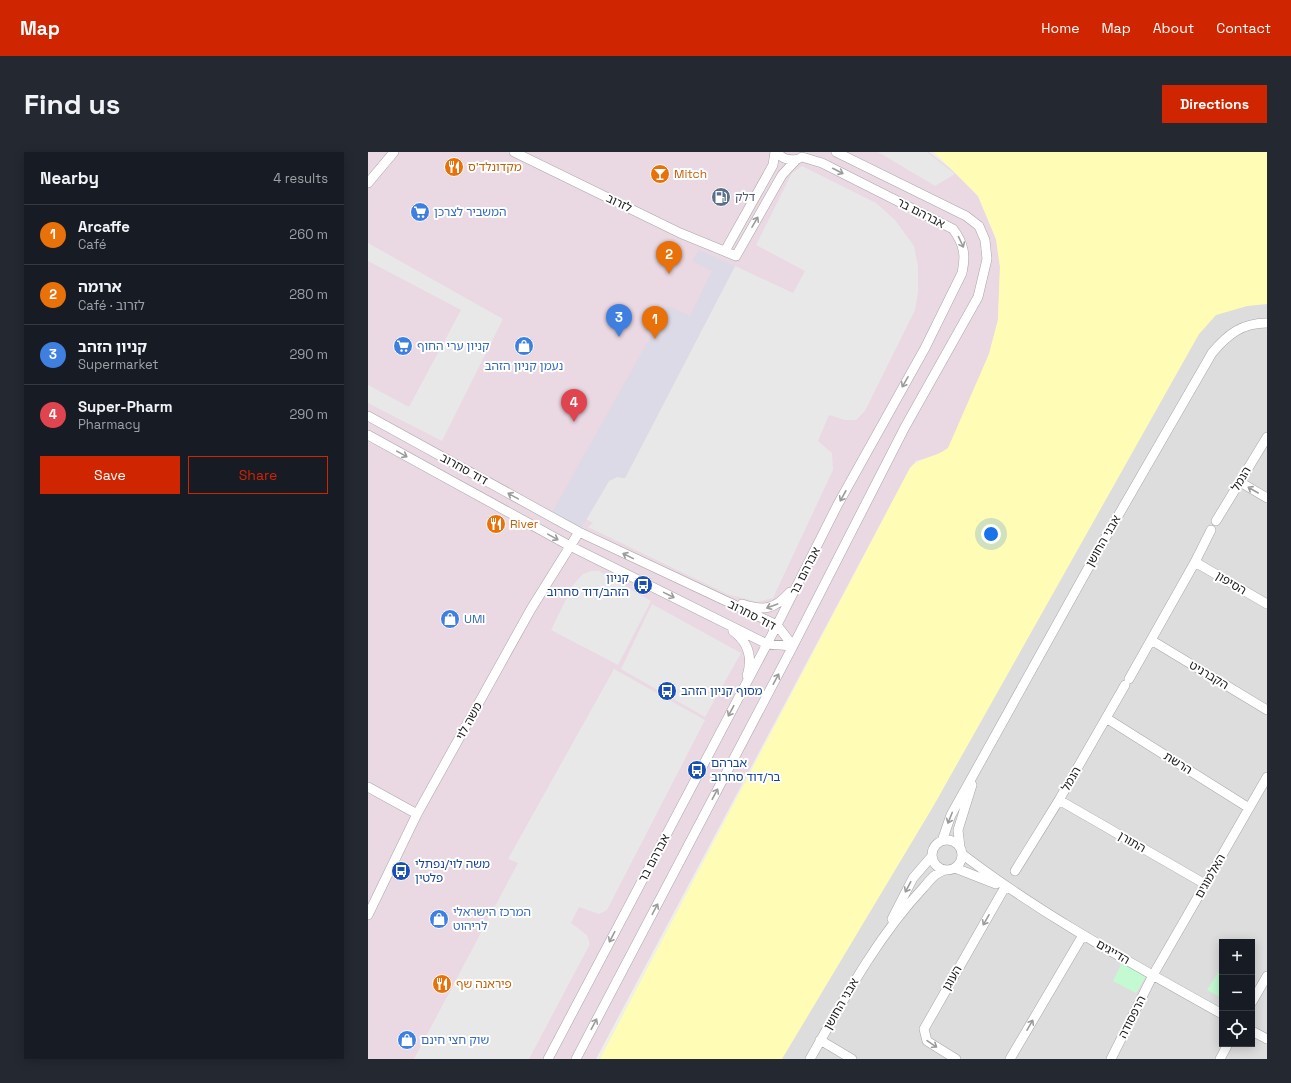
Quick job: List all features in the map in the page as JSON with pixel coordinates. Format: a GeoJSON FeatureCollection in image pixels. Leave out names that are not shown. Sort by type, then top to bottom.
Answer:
{"type":"FeatureCollection","features":[{"type":"Feature","properties":{"kind":"street"},"geometry":{"type":"LineString","coordinates":[[368,182],[394,152]]}},
{"type":"Feature","properties":{"kind":"street","name":"לזרוב"},"geometry":{"type":"LineString","coordinates":[[514,152],[680,232],[736,256],[782,175],[802,156]]}},
{"type":"Feature","properties":{"kind":"street"},"geometry":{"type":"LineString","coordinates":[[725,251],[773,165],[776,152]]}},
{"type":"Feature","properties":{"kind":"street","name":"אברהם בר"},"geometry":{"type":"LineString","coordinates":[[548,1059],[777,625],[838,504],[957,286],[962,273],[965,259],[961,240],[953,229],[822,163],[802,156],[783,158],[776,152]]}},
{"type":"Feature","properties":{"kind":"street","name":"אברהם בר"},"geometry":{"type":"LineString","coordinates":[[576,1059],[793,646],[905,427],[978,297],[987,259],[984,234],[979,226],[966,216],[836,152]]}},
{"type":"Feature","properties":{"kind":"street","name":"אבני החושן"},"geometry":{"type":"LineString","coordinates":[[942,841],[951,814],[1096,554],[1212,352],[1225,338],[1236,331],[1248,325],[1267,323]]}},
{"type":"Feature","properties":{"kind":"street","name":"דוד סחרוב"},"geometry":{"type":"LineString","coordinates":[[368,416],[579,532],[701,591],[777,625],[793,646]]}},
{"type":"Feature","properties":{"kind":"street","name":"דוד סחרוב"},"geometry":{"type":"LineString","coordinates":[[368,435],[570,546],[712,617],[767,644],[793,646]]}},
{"type":"Feature","properties":{"kind":"street","name":"הנמל"},"geometry":{"type":"LineString","coordinates":[[1216,521],[1267,437]]}},
{"type":"Feature","properties":{"kind":"street"},"geometry":{"type":"LineString","coordinates":[[1240,482],[1267,498]]}},
{"type":"Feature","properties":{"kind":"street","name":"הנמל"},"geometry":{"type":"LineString","coordinates":[[1015,871],[1059,800],[1127,682],[1195,562],[1211,530]]}},
{"type":"Feature","properties":{"kind":"street","name":"משה לוי"},"geometry":{"type":"LineString","coordinates":[[368,915],[417,814],[531,609],[579,532]]}},
{"type":"Feature","properties":{"kind":"street"},"geometry":{"type":"LineString","coordinates":[[561,561],[568,556],[588,555]]}},
{"type":"Feature","properties":{"kind":"street","name":"הסיפון"},"geometry":{"type":"LineString","coordinates":[[1195,562],[1267,604]]}},
{"type":"Feature","properties":{"kind":"street"},"geometry":{"type":"LineString","coordinates":[[701,591],[757,608],[766,608],[781,602],[800,580]]}},
{"type":"Feature","properties":{"kind":"street"},"geometry":{"type":"LineString","coordinates":[[712,617],[740,636],[748,648],[749,672],[744,687]]}},
{"type":"Feature","properties":{"kind":"street","name":"הקברניט"},"geometry":{"type":"LineString","coordinates":[[1151,640],[1267,710]]}},
{"type":"Feature","properties":{"kind":"street","name":"הרשת"},"geometry":{"type":"LineString","coordinates":[[1106,718],[1249,808]]}},
{"type":"Feature","properties":{"kind":"street","name":"אבני החושן"},"geometry":{"type":"LineString","coordinates":[[961,851],[958,830],[961,816],[982,759]]}},
{"type":"Feature","properties":{"kind":"street","name":"האלמוגים"},"geometry":{"type":"LineString","coordinates":[[1153,975],[1267,777]]}},
{"type":"Feature","properties":{"kind":"street"},"geometry":{"type":"LineString","coordinates":[[368,787],[417,814]]}},
{"type":"Feature","properties":{"kind":"street","name":"התורן"},"geometry":{"type":"LineString","coordinates":[[1059,800],[1205,884]]}},
{"type":"Feature","properties":{"kind":"street"},"geometry":{"type":"LineString","coordinates":[[942,841],[952,841],[961,851],[960,862],[955,868],[945,870],[936,865],[932,856],[934,847],[942,841]]}},
{"type":"Feature","properties":{"kind":"street","name":"הדייגים"},"geometry":{"type":"LineString","coordinates":[[961,851],[1005,886],[1083,935],[1219,1012]]}},
{"type":"Feature","properties":{"kind":"street","name":"אבני החושן"},"geometry":{"type":"LineString","coordinates":[[810,1059],[875,950],[913,878],[932,856]]}},
{"type":"Feature","properties":{"kind":"street","name":"הדייגים"},"geometry":{"type":"LineString","coordinates":[[955,868],[1005,886]]}},
{"type":"Feature","properties":{"kind":"street","name":"אבני החושן"},"geometry":{"type":"LineString","coordinates":[[875,950],[912,899],[937,873],[945,870]]}},
{"type":"Feature","properties":{"kind":"street","name":"העוגן"},"geometry":{"type":"LineString","coordinates":[[956,1059],[927,1041],[924,1029],[1005,886]]}},
{"type":"Feature","properties":{"kind":"street"},"geometry":{"type":"LineString","coordinates":[[1010,1059],[1083,935]]}},
{"type":"Feature","properties":{"kind":"street","name":"הרפסודה"},"geometry":{"type":"LineString","coordinates":[[1111,1059],[1153,975]]}},
{"type":"Feature","properties":{"kind":"street"},"geometry":{"type":"LineString","coordinates":[[1255,997],[1267,976]]}},
{"type":"Feature","properties":{"kind":"street"},"geometry":{"type":"LineString","coordinates":[[1255,1033],[1267,1039]]}},
{"type":"Feature","properties":{"kind":"street"},"geometry":{"type":"LineString","coordinates":[[820,1040],[852,1059]]}},
{"type":"Feature","properties":{"kind":"street"},"geometry":{"type":"LineString","coordinates":[[1220,1059],[1226,1047]]}},
{"type":"Feature","properties":{"kind":"shaded area"},"geometry":{"type":"Polygon","coordinates":[[[368,152],[929,152],[961,177],[978,196],[996,239],[1000,267],[998,320],[989,354],[956,433],[948,448],[941,454],[916,461],[910,468],[596,1059],[368,1059],[368,152]]]}},
{"type":"Feature","properties":{"kind":"shaded area"},"geometry":{"type":"Polygon","coordinates":[[[878,152],[927,152],[955,174],[935,186],[878,152]]]}},
{"type":"Feature","properties":{"kind":"shaded area"},"geometry":{"type":"Polygon","coordinates":[[[802,166],[876,203],[895,220],[914,246],[918,266],[918,292],[915,310],[865,411],[856,420],[845,420],[829,415],[818,441],[832,453],[833,470],[773,598],[757,602],[727,594],[588,527],[593,523],[586,519],[609,481],[617,477],[625,478],[735,266],[793,293],[805,271],[756,245],[792,173],[802,166]]]}},
{"type":"Feature","properties":{"kind":"shaded area"},"geometry":{"type":"Polygon","coordinates":[[[368,243],[503,319],[442,441],[368,403],[368,385],[409,407],[461,310],[368,261],[368,243]]]}},
{"type":"Feature","properties":{"kind":"shaded area"},"geometry":{"type":"Polygon","coordinates":[[[699,250],[735,266],[625,478],[617,477],[609,481],[579,532],[550,516],[668,306],[690,316],[712,271],[692,261],[699,250]]]}},
{"type":"Feature","properties":{"kind":"shaded area"},"geometry":{"type":"Polygon","coordinates":[[[1267,294],[1267,1059],[781,1059],[1212,308],[1267,294]]]}},
{"type":"Feature","properties":{"kind":"shaded area"},"geometry":{"type":"Polygon","coordinates":[[[591,571],[599,571],[651,601],[618,665],[551,630],[573,585],[583,574],[591,571]]]}},
{"type":"Feature","properties":{"kind":"shaded area"},"geometry":{"type":"Polygon","coordinates":[[[652,604],[741,653],[705,717],[621,669],[652,604]]]}},
{"type":"Feature","properties":{"kind":"shaded area"},"geometry":{"type":"Polygon","coordinates":[[[614,669],[705,720],[607,910],[599,914],[579,907],[571,923],[587,935],[590,944],[529,1059],[414,1059],[518,863],[508,859],[614,669]]]}},
{"type":"Feature","properties":{"kind":"sand"},"geometry":{"type":"Polygon","coordinates":[[[934,152],[1267,152],[1267,304],[1247,306],[1216,315],[1199,334],[934,805],[782,1059],[600,1059],[910,468],[914,464],[948,448],[989,354],[998,320],[1000,267],[996,239],[978,196],[934,152]]]}},
{"type":"Feature","properties":{"kind":"green space"},"geometry":{"type":"Polygon","coordinates":[[[1122,963],[1146,976],[1136,993],[1113,981],[1122,963]]]}},
{"type":"Feature","properties":{"kind":"green space"},"geometry":{"type":"Polygon","coordinates":[[[1219,971],[1219,996],[1207,990],[1219,971]]]}},
{"type":"Feature","properties":{"kind":"place","name":"מקדונלד'ס"},"geometry":{"type":"Point","coordinates":[454,167]}},
{"type":"Feature","properties":{"kind":"place","name":"Mitch"},"geometry":{"type":"Point","coordinates":[660,174]}},
{"type":"Feature","properties":{"kind":"place","name":"דלק"},"geometry":{"type":"Point","coordinates":[721,197]}},
{"type":"Feature","properties":{"kind":"place","name":"המשביר לצרכן"},"geometry":{"type":"Point","coordinates":[420,212]}},
{"type":"Feature","properties":{"kind":"place","name":"ארומה"},"geometry":{"type":"Point","coordinates":[669,274]}},
{"type":"Feature","properties":{"kind":"place","name":"קניון הזהב"},"geometry":{"type":"Point","coordinates":[619,337]}},
{"type":"Feature","properties":{"kind":"place","name":"Arcaffe"},"geometry":{"type":"Point","coordinates":[655,339]}},
{"type":"Feature","properties":{"kind":"place","name":"קניון ערי החוף"},"geometry":{"type":"Point","coordinates":[403,346]}},
{"type":"Feature","properties":{"kind":"place","name":"נעמן קניון הזהב"},"geometry":{"type":"Point","coordinates":[524,346]}},
{"type":"Feature","properties":{"kind":"place","name":"Super-Pharm"},"geometry":{"type":"Point","coordinates":[574,422]}},
{"type":"Feature","properties":{"kind":"place","name":"River"},"geometry":{"type":"Point","coordinates":[496,524]}},
{"type":"Feature","properties":{"kind":"place","name":"קניון הזהב/דוד סחרוב"},"geometry":{"type":"Point","coordinates":[643,585]}},
{"type":"Feature","properties":{"kind":"place","name":"UMI"},"geometry":{"type":"Point","coordinates":[450,619]}},
{"type":"Feature","properties":{"kind":"place","name":"מסוף קניון הזהב"},"geometry":{"type":"Point","coordinates":[667,691]}},
{"type":"Feature","properties":{"kind":"place","name":"אברהם בר/דוד סחרוב"},"geometry":{"type":"Point","coordinates":[697,770]}},
{"type":"Feature","properties":{"kind":"place","name":"משה לוי/נפתלי פלטין"},"geometry":{"type":"Point","coordinates":[401,871]}},
{"type":"Feature","properties":{"kind":"place","name":"המרכז הישראלי לריהוט"},"geometry":{"type":"Point","coordinates":[439,919]}},
{"type":"Feature","properties":{"kind":"place","name":"פיראנה שף"},"geometry":{"type":"Point","coordinates":[442,984]}},
{"type":"Feature","properties":{"kind":"place","name":"שוק חצי חינם"},"geometry":{"type":"Point","coordinates":[407,1040]}}]}
